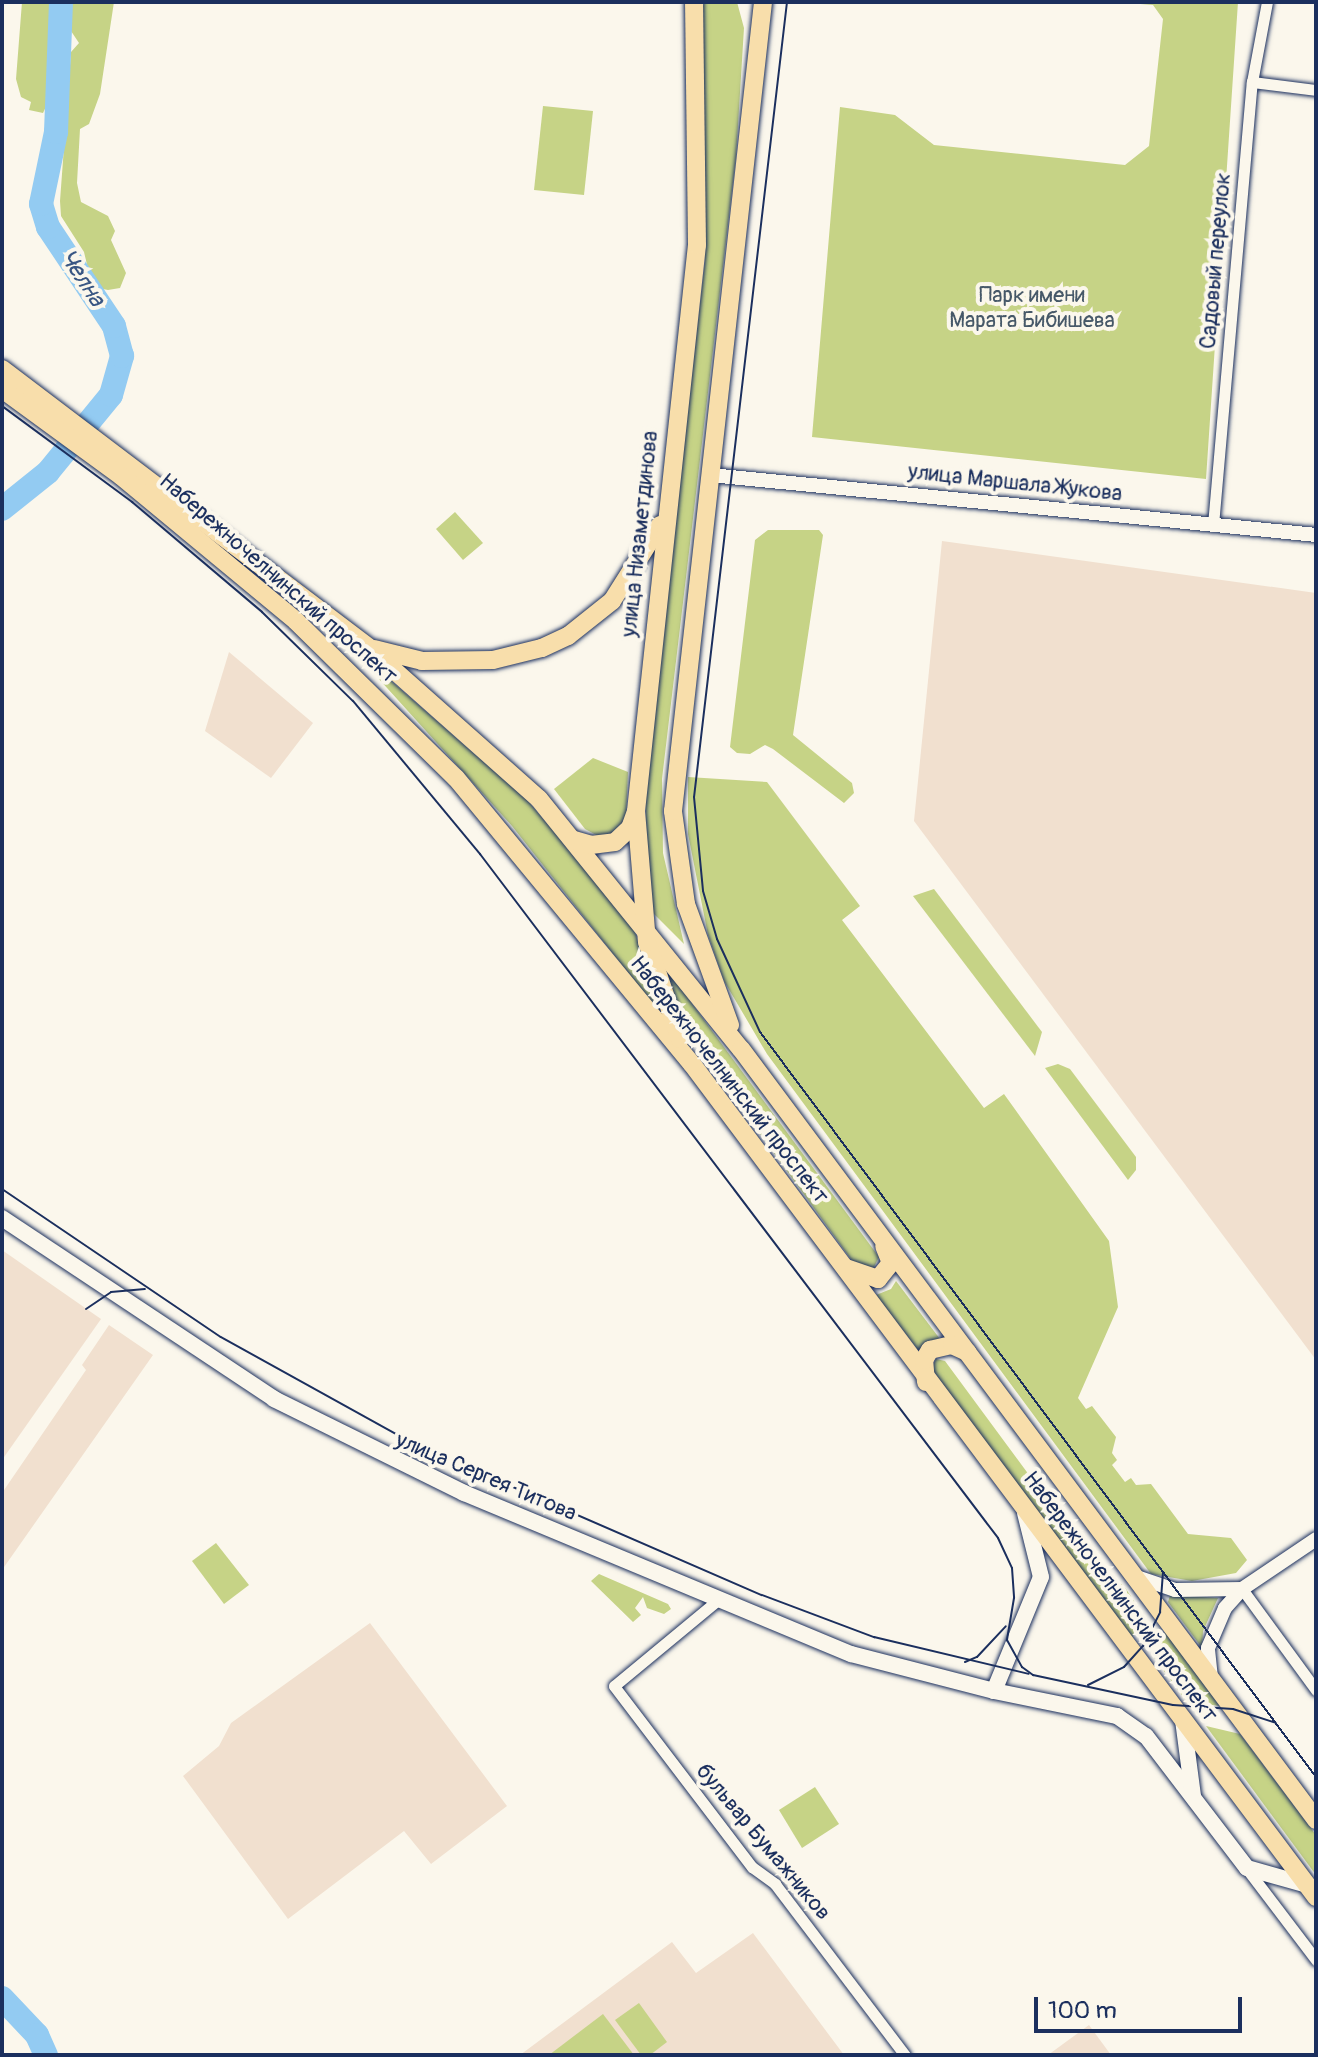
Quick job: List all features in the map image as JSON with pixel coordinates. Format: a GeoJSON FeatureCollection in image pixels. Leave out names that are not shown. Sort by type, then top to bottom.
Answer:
{"type":"FeatureCollection","features":[{"type":"Feature","properties":{"kind":"main road","name":"улица Низаметдинова"},"geometry":{"type":"LineString","coordinates":[[692,1064],[661,991],[645,926],[636,811],[665,516],[697,245],[692,30],[697,2]]}},
{"type":"Feature","properties":{"kind":"main road"},"geometry":{"type":"LineString","coordinates":[[750,2],[759,31]]}},
{"type":"Feature","properties":{"kind":"main road"},"geometry":{"type":"LineString","coordinates":[[741,1049],[686,904],[673,811],[763,2]]}},
{"type":"Feature","properties":{"kind":"main road","name":"Набережночелнинский проспект"},"geometry":{"type":"LineString","coordinates":[[2,376],[369,648],[516,774],[645,926],[741,1049],[1316,1820]]}},
{"type":"Feature","properties":{"kind":"main road","name":"Набережночелнинский проспект"},"geometry":{"type":"LineString","coordinates":[[126,470],[317,639],[415,733],[692,1064],[926,1382],[1311,1891]]}},
{"type":"Feature","properties":{"kind":"main road"},"geometry":{"type":"LineString","coordinates":[[369,648],[422,661],[493,660],[542,648],[581,627],[612,601],[665,516]]}},
{"type":"Feature","properties":{"kind":"main road"},"geometry":{"type":"LineString","coordinates":[[574,840],[591,845],[615,842],[630,828],[636,811]]}},
{"type":"Feature","properties":{"kind":"main road","name":"улица Сергея Титова"},"geometry":{"type":"LineString","coordinates":[[2,1218],[208,1360],[288,1407],[464,1493],[851,1654],[994,1691],[1117,1716],[1146,1736],[1247,1868]]}},
{"type":"Feature","properties":{"kind":"main road"},"geometry":{"type":"LineString","coordinates":[[840,1265],[878,1279],[891,1263],[882,1238]]}},
{"type":"Feature","properties":{"kind":"main road"},"geometry":{"type":"LineString","coordinates":[[926,1382],[924,1360],[930,1350],[952,1345],[967,1352]]}},
{"type":"Feature","properties":{"kind":"main road"},"geometry":{"type":"LineString","coordinates":[[994,1691],[1029,1615],[1041,1577],[1025,1513]]}},
{"type":"Feature","properties":{"kind":"main road"},"geometry":{"type":"LineString","coordinates":[[1183,1718],[1193,1798]]}},
{"type":"Feature","properties":{"kind":"main road"},"geometry":{"type":"LineString","coordinates":[[1247,1868],[1311,1891]]}},
{"type":"Feature","properties":{"kind":"street","name":"Садовый переулок"},"geometry":{"type":"LineString","coordinates":[[1213,525],[1252,82],[1267,2]]}},
{"type":"Feature","properties":{"kind":"street"},"geometry":{"type":"LineString","coordinates":[[1252,82],[1316,90]]}},
{"type":"Feature","properties":{"kind":"street","name":"улица Маршала Жукова"},"geometry":{"type":"LineString","coordinates":[[710,475],[1316,535]]}},
{"type":"Feature","properties":{"kind":"street"},"geometry":{"type":"LineString","coordinates":[[1213,1682],[1208,1648],[1214,1627],[1242,1589],[1316,1539]]}},
{"type":"Feature","properties":{"kind":"street"},"geometry":{"type":"LineString","coordinates":[[1134,1576],[1175,1590],[1242,1589]]}},
{"type":"Feature","properties":{"kind":"street"},"geometry":{"type":"LineString","coordinates":[[1242,1589],[1316,1690]]}},
{"type":"Feature","properties":{"kind":"street","name":"бульвар Бумажников"},"geometry":{"type":"LineString","coordinates":[[719,1599],[614,1686],[752,1867],[775,1884],[905,2055]]}},
{"type":"Feature","properties":{"kind":"street"},"geometry":{"type":"LineString","coordinates":[[1247,1868],[1316,1960]]}},
{"type":"Feature","properties":{"kind":"shaded area"},"geometry":{"type":"Polygon","coordinates":[[[942,541],[1316,593],[1316,1360],[914,821],[942,541]]]}},
{"type":"Feature","properties":{"kind":"shaded area"},"geometry":{"type":"Polygon","coordinates":[[[229,652],[313,723],[271,778],[205,731],[229,652]]]}},
{"type":"Feature","properties":{"kind":"shaded area"},"geometry":{"type":"Polygon","coordinates":[[[2,1250],[101,1319],[2,1460],[2,1250]]]}},
{"type":"Feature","properties":{"kind":"shaded area"},"geometry":{"type":"Polygon","coordinates":[[[109,1325],[153,1355],[2,1570],[2,1493],[86,1370],[82,1365],[109,1325]]]}},
{"type":"Feature","properties":{"kind":"shaded area"},"geometry":{"type":"Polygon","coordinates":[[[370,1623],[507,1806],[431,1864],[404,1831],[288,1919],[183,1776],[219,1746],[231,1723],[370,1623]]]}},
{"type":"Feature","properties":{"kind":"shaded area"},"geometry":{"type":"Polygon","coordinates":[[[753,1933],[844,2055],[520,2055],[672,1942],[696,1973],[753,1933]]]}},
{"type":"Feature","properties":{"kind":"shaded area"},"geometry":{"type":"Polygon","coordinates":[[[1089,2025],[1111,2055],[1048,2055],[1089,2025]]]}},
{"type":"Feature","properties":{"kind":"green space"},"geometry":{"type":"Polygon","coordinates":[[[22,2],[49,2],[51,96],[43,113],[29,110],[31,102],[21,97],[16,79],[22,2]]]}},
{"type":"Feature","properties":{"kind":"green space"},"geometry":{"type":"Polygon","coordinates":[[[114,2],[100,94],[89,124],[80,129],[77,183],[81,202],[108,216],[115,231],[111,240],[126,273],[120,288],[108,290],[98,288],[89,273],[84,252],[61,216],[60,201],[71,52],[79,43],[67,25],[68,3],[114,2]]]}},
{"type":"Feature","properties":{"kind":"green space"},"geometry":{"type":"Polygon","coordinates":[[[705,2],[737,2],[744,28],[736,157],[662,779],[663,853],[684,944],[648,908],[645,774],[705,261],[701,10],[705,2]]]}},
{"type":"Feature","properties":{"kind":"green space","name":"Парк имени Марата Бибишева"},"geometry":{"type":"Polygon","coordinates":[[[1115,2],[1238,2],[1206,479],[812,437],[840,107],[895,115],[934,145],[1125,165],[1149,146],[1163,19],[1153,5],[1115,2]]]}},
{"type":"Feature","properties":{"kind":"green space"},"geometry":{"type":"Polygon","coordinates":[[[543,106],[593,111],[584,195],[534,190],[543,106]]]}},
{"type":"Feature","properties":{"kind":"green space"},"geometry":{"type":"Polygon","coordinates":[[[455,512],[483,543],[463,560],[436,529],[455,512]]]}},
{"type":"Feature","properties":{"kind":"green space"},"geometry":{"type":"Polygon","coordinates":[[[768,530],[819,530],[823,535],[793,735],[852,783],[854,793],[844,803],[765,745],[750,754],[737,753],[730,747],[755,540],[768,530]]]}},
{"type":"Feature","properties":{"kind":"green space"},"geometry":{"type":"Polygon","coordinates":[[[382,673],[526,799],[632,922],[659,1012],[512,826],[378,678],[382,673]]]}},
{"type":"Feature","properties":{"kind":"green space"},"geometry":{"type":"Polygon","coordinates":[[[593,758],[628,772],[626,817],[617,832],[600,837],[585,829],[554,789],[593,758]]]}},
{"type":"Feature","properties":{"kind":"green space"},"geometry":{"type":"Polygon","coordinates":[[[688,777],[767,782],[860,906],[842,920],[984,1108],[1004,1094],[1109,1241],[1118,1307],[1078,1398],[1086,1409],[1092,1406],[1116,1437],[1112,1453],[1117,1460],[1112,1465],[1125,1482],[1131,1478],[1136,1485],[1151,1484],[1188,1534],[1231,1538],[1247,1560],[1236,1573],[1192,1581],[1151,1574],[767,1054],[724,981],[708,935],[688,834],[688,777]]]}},
{"type":"Feature","properties":{"kind":"green space"},"geometry":{"type":"Polygon","coordinates":[[[934,889],[1042,1032],[1035,1056],[913,896],[934,889]]]}},
{"type":"Feature","properties":{"kind":"green space"},"geometry":{"type":"Polygon","coordinates":[[[659,959],[879,1257],[874,1267],[858,1269],[708,1062],[680,1014],[659,959]]]}},
{"type":"Feature","properties":{"kind":"green space"},"geometry":{"type":"Polygon","coordinates":[[[1058,1064],[1070,1069],[1136,1157],[1136,1170],[1128,1180],[1045,1068],[1058,1064]]]}},
{"type":"Feature","properties":{"kind":"green space"},"geometry":{"type":"Polygon","coordinates":[[[896,1281],[940,1339],[921,1354],[876,1295],[891,1289],[896,1281]]]}},
{"type":"Feature","properties":{"kind":"green space"},"geometry":{"type":"Polygon","coordinates":[[[936,1359],[945,1361],[1077,1540],[1126,1589],[1142,1613],[1132,1638],[931,1369],[936,1359]]]}},
{"type":"Feature","properties":{"kind":"green space"},"geometry":{"type":"Polygon","coordinates":[[[216,1543],[249,1585],[224,1604],[192,1561],[216,1543]]]}},
{"type":"Feature","properties":{"kind":"green space"},"geometry":{"type":"Polygon","coordinates":[[[599,1574],[668,1604],[671,1609],[664,1614],[647,1608],[643,1597],[635,1608],[641,1615],[633,1622],[591,1581],[599,1574]]]}},
{"type":"Feature","properties":{"kind":"green space"},"geometry":{"type":"Polygon","coordinates":[[[1170,1595],[1218,1598],[1203,1631],[1202,1648],[1168,1602],[1170,1595]]]}},
{"type":"Feature","properties":{"kind":"green space"},"geometry":{"type":"Polygon","coordinates":[[[1165,1632],[1220,1706],[1187,1702],[1153,1656],[1165,1632]]]}},
{"type":"Feature","properties":{"kind":"green space"},"geometry":{"type":"Polygon","coordinates":[[[1206,1726],[1240,1734],[1316,1835],[1316,1875],[1206,1726]]]}},
{"type":"Feature","properties":{"kind":"green space"},"geometry":{"type":"Polygon","coordinates":[[[815,1787],[839,1824],[802,1848],[779,1810],[815,1787]]]}},
{"type":"Feature","properties":{"kind":"green space"},"geometry":{"type":"Polygon","coordinates":[[[639,2003],[667,2042],[650,2055],[641,2055],[615,2020],[639,2003]]]}},
{"type":"Feature","properties":{"kind":"green space"},"geometry":{"type":"Polygon","coordinates":[[[603,2014],[634,2055],[549,2055],[603,2014]]]}},
{"type":"Feature","properties":{"kind":"waterway","name":"Челна"},"geometry":{"type":"LineString","coordinates":[[2,509],[48,472],[111,395],[122,356],[114,326],[48,227],[41,204],[56,132],[61,2]]}},
{"type":"Feature","properties":{"kind":"waterway","name":"Челна"},"geometry":{"type":"LineString","coordinates":[[2,1998],[37,2035],[46,2055]]}},
{"type":"Feature","properties":{"kind":"tram line"},"geometry":{"type":"LineString","coordinates":[[787,2],[694,797],[703,891],[717,939],[760,1032],[1316,1777]]}},
{"type":"Feature","properties":{"kind":"tram line"},"geometry":{"type":"LineString","coordinates":[[2,406],[132,502],[262,612],[353,701],[480,854],[998,1538],[1012,1568],[1014,1598],[1007,1640],[1022,1667],[1033,1675],[1173,1705],[1233,1709],[1276,1723]]}},
{"type":"Feature","properties":{"kind":"tram line"},"geometry":{"type":"LineString","coordinates":[[2,1189],[221,1337],[414,1444],[762,1595],[874,1637],[1029,1674]]}},
{"type":"Feature","properties":{"kind":"tram line"},"geometry":{"type":"LineString","coordinates":[[86,1309],[111,1292],[145,1289]]}},
{"type":"Feature","properties":{"kind":"tram line"},"geometry":{"type":"LineString","coordinates":[[1088,1685],[1124,1667],[1143,1646],[1160,1612],[1163,1572]]}},
{"type":"Feature","properties":{"kind":"tram line"},"geometry":{"type":"LineString","coordinates":[[965,1662],[977,1657],[1006,1626]]}}]}
